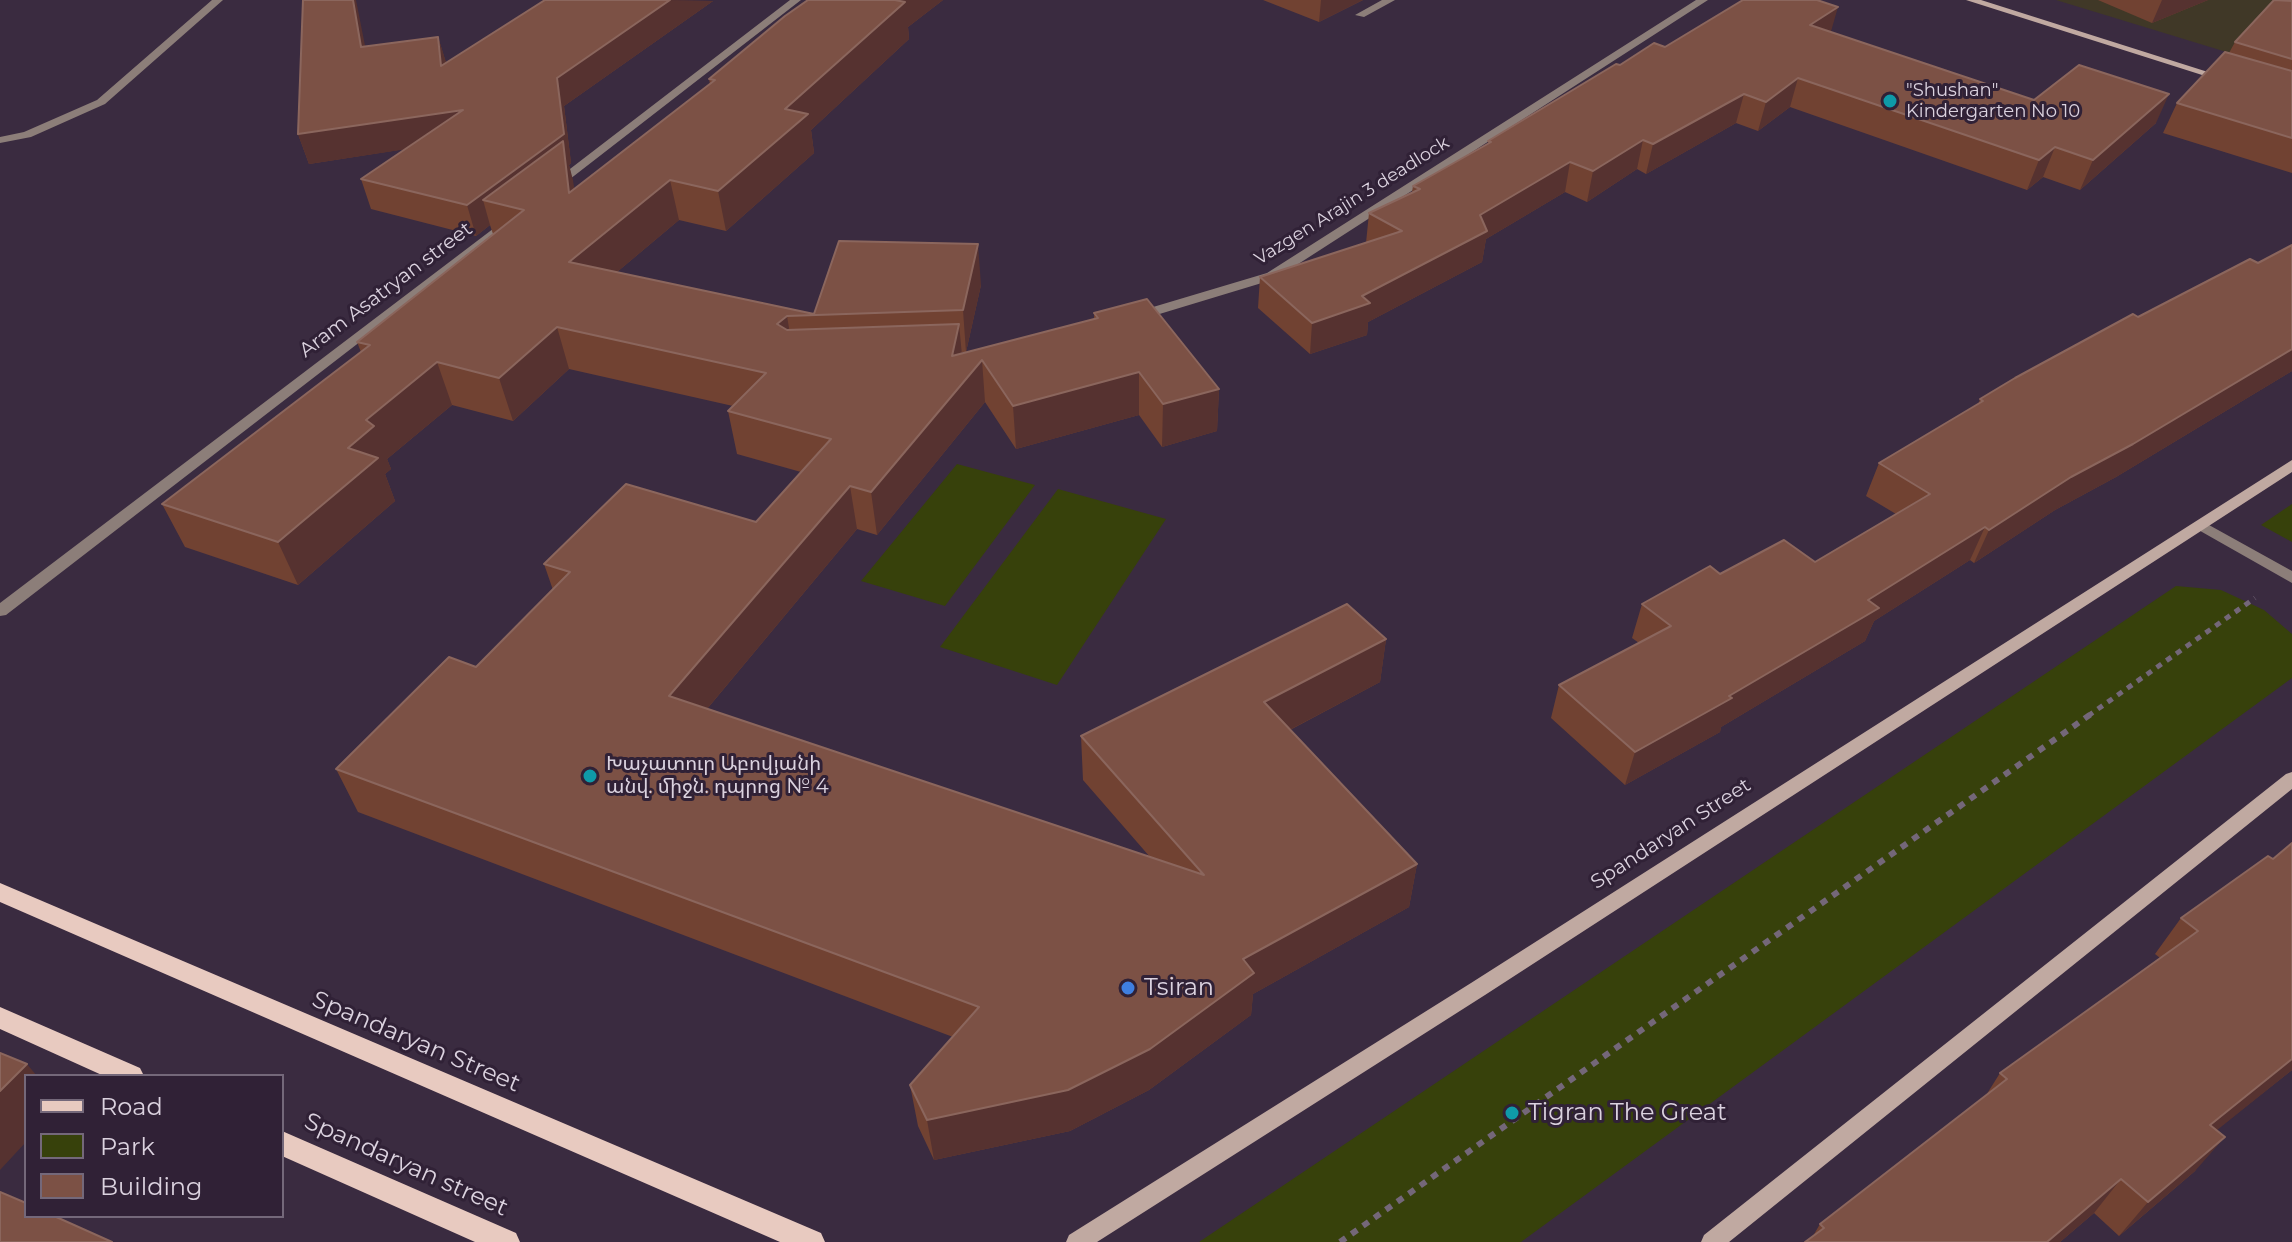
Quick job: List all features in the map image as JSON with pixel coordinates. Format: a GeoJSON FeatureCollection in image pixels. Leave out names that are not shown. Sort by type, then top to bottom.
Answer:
{"type":"FeatureCollection","features":[{"type":"Feature","properties":{"kind":"main road"},"geometry":{"type":"LineString","coordinates":[[1971,0],[2234,81]]}},
{"type":"Feature","properties":{"kind":"main road","name":"Spandaryan Street"},"geometry":{"type":"LineString","coordinates":[[1077,1242],[2292,465]]}},
{"type":"Feature","properties":{"kind":"main road"},"geometry":{"type":"LineString","coordinates":[[1712,1242],[2292,779]]}},
{"type":"Feature","properties":{"kind":"main road","name":"Spandaryan Street"},"geometry":{"type":"LineString","coordinates":[[0,892],[811,1242]]}},
{"type":"Feature","properties":{"kind":"main road"},"geometry":{"type":"LineString","coordinates":[[0,1018],[126,1074]]}},
{"type":"Feature","properties":{"kind":"main road","name":"Spandaryan street"},"geometry":{"type":"LineString","coordinates":[[284,1144],[506,1242]]}},
{"type":"Feature","properties":{"kind":"street"},"geometry":{"type":"LineString","coordinates":[[0,140],[27,135],[101,102],[218,0]]}},
{"type":"Feature","properties":{"kind":"street"},"geometry":{"type":"LineString","coordinates":[[543,194],[796,0]]}},
{"type":"Feature","properties":{"kind":"street"},"geometry":{"type":"LineString","coordinates":[[1360,15],[1390,0]]}},
{"type":"Feature","properties":{"kind":"street","name":"Vazgen Arajin 3 deadlock"},"geometry":{"type":"LineString","coordinates":[[1120,322],[1271,276],[1703,0]]}},
{"type":"Feature","properties":{"kind":"street","name":"Aram Asatryan street"},"geometry":{"type":"LineString","coordinates":[[0,611],[518,213]]}},
{"type":"Feature","properties":{"kind":"street"},"geometry":{"type":"LineString","coordinates":[[2200,525],[2292,578]]}},
{"type":"Feature","properties":{"kind":"path"},"geometry":{"type":"LineString","coordinates":[[1340,1242],[2255,598]]}},
{"type":"Feature","properties":{"kind":"shaded area"},"geometry":{"type":"Polygon","coordinates":[[[2056,0],[2292,0],[2292,72],[2056,0]]]}},
{"type":"Feature","properties":{"kind":"green space"},"geometry":{"type":"Polygon","coordinates":[[[957,464],[1035,485],[945,606],[861,581],[957,464]]]}},
{"type":"Feature","properties":{"kind":"green space"},"geometry":{"type":"Polygon","coordinates":[[[1058,489],[1166,519],[1057,685],[940,647],[1058,489]]]}},
{"type":"Feature","properties":{"kind":"green space"},"geometry":{"type":"Polygon","coordinates":[[[2292,504],[2292,542],[2261,525],[2292,504]]]}},
{"type":"Feature","properties":{"kind":"green space"},"geometry":{"type":"Polygon","coordinates":[[[2176,586],[2221,590],[2264,610],[2292,634],[2292,678],[1521,1242],[1199,1242],[2176,586]]]}},
{"type":"Feature","properties":{"kind":"building"},"geometry":{"type":"Polygon","coordinates":[[[303,0],[353,0],[361,47],[438,37],[441,66],[545,0],[670,0],[557,78],[564,134],[467,205],[361,179],[463,110],[298,134],[303,0]]]}},
{"type":"Feature","properties":{"kind":"building"},"geometry":{"type":"Polygon","coordinates":[[[808,0],[905,2],[785,109],[808,114],[718,191],[670,180],[569,262],[814,314],[839,241],[978,244],[963,310],[787,316],[777,324],[787,330],[959,324],[952,356],[1098,318],[1094,313],[1147,299],[1219,389],[1163,404],[1139,372],[1013,406],[982,360],[871,492],[850,486],[669,696],[1204,875],[1081,736],[1347,604],[1386,639],[1264,702],[1417,864],[1243,959],[1254,973],[1150,1049],[1068,1090],[927,1120],[910,1085],[979,1007],[336,769],[449,657],[476,667],[570,572],[544,564],[626,484],[756,522],[831,439],[728,411],[766,373],[557,327],[499,378],[437,362],[366,420],[374,426],[348,448],[378,458],[278,542],[162,504],[370,345],[357,342],[524,210],[483,200],[563,141],[569,193],[715,80],[709,79],[808,0]]]}},
{"type":"Feature","properties":{"kind":"building"},"geometry":{"type":"Polygon","coordinates":[[[1743,0],[1817,0],[1838,7],[1810,25],[2034,100],[2079,65],[2169,94],[2093,160],[2055,147],[2039,160],[1798,78],[1766,102],[1744,94],[1653,144],[1643,140],[1593,171],[1570,162],[1480,215],[1487,231],[1362,296],[1370,303],[1312,323],[1260,277],[1402,231],[1369,213],[1420,189],[1413,186],[1491,142],[1488,141],[1616,64],[1620,65],[1654,43],[1665,47],[1743,0]]]}},
{"type":"Feature","properties":{"kind":"building"},"geometry":{"type":"Polygon","coordinates":[[[2274,0],[2292,1],[2292,59],[2235,42],[2274,0]]]}},
{"type":"Feature","properties":{"kind":"building"},"geometry":{"type":"Polygon","coordinates":[[[2225,52],[2292,71],[2292,138],[2177,103],[2225,52]]]}},
{"type":"Feature","properties":{"kind":"building"},"geometry":{"type":"Polygon","coordinates":[[[2292,245],[2292,349],[2133,444],[2071,477],[1989,530],[1985,527],[1868,600],[1879,608],[1729,696],[1732,698],[1635,752],[1559,685],[1671,626],[1642,604],[1710,566],[1720,574],[1784,540],[1815,562],[1930,494],[1879,463],[1983,401],[1980,399],[2133,314],[2138,317],[2250,259],[2258,263],[2292,245]]]}},
{"type":"Feature","properties":{"kind":"building"},"geometry":{"type":"Polygon","coordinates":[[[2292,843],[2292,1059],[2210,1125],[2225,1137],[2148,1202],[2121,1179],[2047,1242],[1805,1242],[1824,1228],[1820,1224],[2007,1079],[2000,1073],[2198,931],[2181,918],[2268,856],[2273,859],[2292,843]]]}},
{"type":"Feature","properties":{"kind":"building"},"geometry":{"type":"Polygon","coordinates":[[[0,1053],[27,1064],[0,1091],[0,1053]]]}},
{"type":"Feature","properties":{"kind":"building"},"geometry":{"type":"Polygon","coordinates":[[[0,1192],[24,1202],[24,1218],[58,1218],[112,1242],[0,1242],[0,1192]]]}},
{"type":"Feature","properties":{"kind":"place","name":"\"Shushan\" Kindergarten No 10"},"geometry":{"type":"Point","coordinates":[1890,101]}},
{"type":"Feature","properties":{"kind":"place","name":"Խաչատուր Աբովյանի անվ. միջն. դպրոց № 4"},"geometry":{"type":"Point","coordinates":[590,776]}},
{"type":"Feature","properties":{"kind":"place","name":"Tsiran"},"geometry":{"type":"Point","coordinates":[1128,988]}},
{"type":"Feature","properties":{"kind":"place","name":"Tigran The Great"},"geometry":{"type":"Point","coordinates":[1512,1113]}}]}
